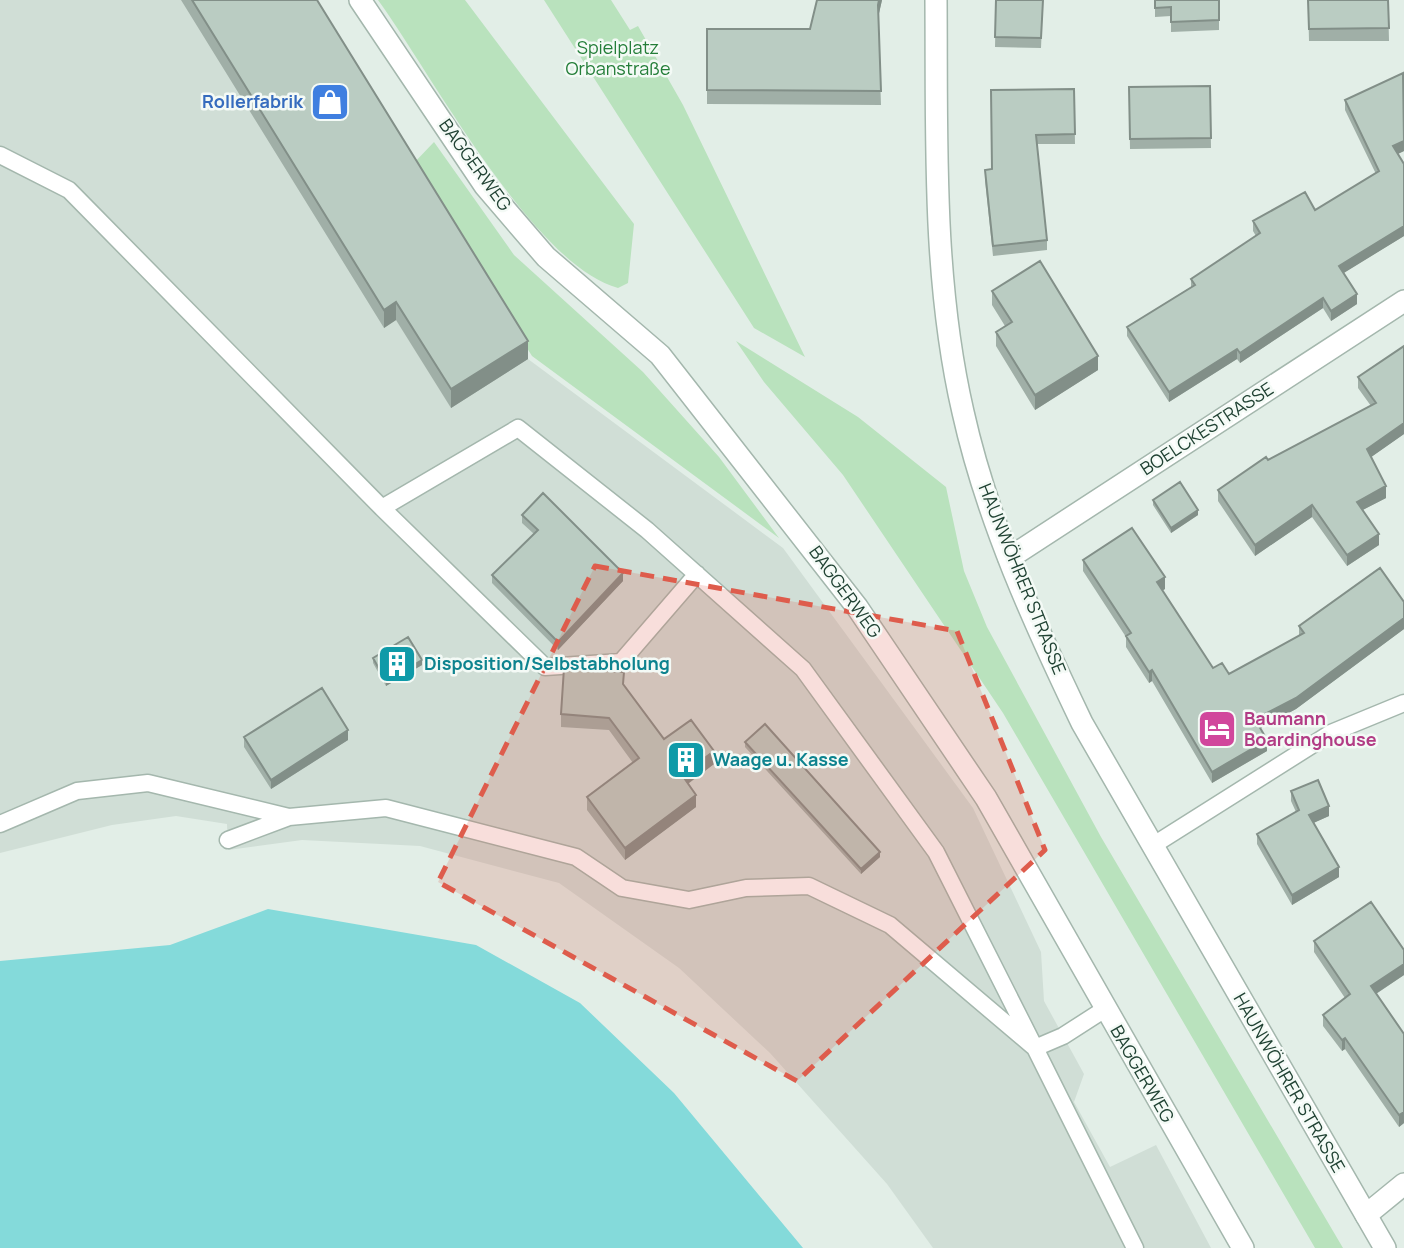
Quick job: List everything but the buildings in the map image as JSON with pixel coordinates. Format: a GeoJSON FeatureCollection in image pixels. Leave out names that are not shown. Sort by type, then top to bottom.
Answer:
{"type":"FeatureCollection","features":[{"type":"Feature","properties":{"kind":"street","name":"BAGGERWEG"},"geometry":{"type":"LineString","coordinates":[[360,0],[485,186],[546,257],[660,355],[857,607],[986,797],[1243,1248]]}},
{"type":"Feature","properties":{"kind":"street","name":"HAUNWÖHRER STRASSE"},"geometry":{"type":"LineString","coordinates":[[936,0],[937,130],[948,330],[963,412],[986,496],[1039,634],[1082,723],[1385,1248]]}},
{"type":"Feature","properties":{"kind":"street","name":"BOELCKESTRASSE"},"geometry":{"type":"LineString","coordinates":[[1009,558],[1404,301]]}},
{"type":"Feature","properties":{"kind":"street"},"geometry":{"type":"LineString","coordinates":[[1366,1215],[1404,1184]]}},
{"type":"Feature","properties":{"kind":"lane"},"geometry":{"type":"LineString","coordinates":[[0,155],[69,190],[382,508],[545,667],[621,662],[697,574]]}},
{"type":"Feature","properties":{"kind":"lane"},"geometry":{"type":"LineString","coordinates":[[382,508],[518,428],[648,530],[803,669],[936,852],[1135,1248]]}},
{"type":"Feature","properties":{"kind":"lane"},"geometry":{"type":"LineString","coordinates":[[1152,846],[1331,733],[1404,703]]}},
{"type":"Feature","properties":{"kind":"lane"},"geometry":{"type":"LineString","coordinates":[[0,824],[77,791],[148,783],[289,817]]}},
{"type":"Feature","properties":{"kind":"lane"},"geometry":{"type":"LineString","coordinates":[[228,839],[289,817],[386,808],[576,856],[622,888],[690,900],[746,888],[809,886],[890,925],[1035,1048]]}},
{"type":"Feature","properties":{"kind":"lane"},"geometry":{"type":"LineString","coordinates":[[1035,1048],[1063,1036],[1105,1009]]}},
{"type":"Feature","properties":{"kind":"highlighted area"},"geometry":{"type":"Polygon","coordinates":[[[595,566],[957,631],[1045,850],[797,1081],[438,882],[595,566]]]}},
{"type":"Feature","properties":{"kind":"shaded area"},"geometry":{"type":"Polygon","coordinates":[[[0,0],[306,0],[528,359],[783,548],[973,808],[1041,952],[1044,1001],[1084,1074],[1074,1102],[1110,1167],[1156,1145],[1211,1248],[933,1248],[887,1184],[770,1053],[679,968],[559,883],[420,846],[302,840],[228,850],[227,824],[176,816],[112,825],[0,853],[0,0]]]}},
{"type":"Feature","properties":{"kind":"green space"},"geometry":{"type":"Polygon","coordinates":[[[378,0],[465,0],[634,224],[628,283],[618,288],[585,272],[552,244],[486,163],[378,0]]]}},
{"type":"Feature","properties":{"kind":"green space","name":"Spielplatz Orbanstraße"},"geometry":{"type":"Polygon","coordinates":[[[544,0],[611,0],[630,30],[638,26],[683,105],[805,357],[754,328],[544,0]]]}},
{"type":"Feature","properties":{"kind":"green space"},"geometry":{"type":"Polygon","coordinates":[[[434,142],[514,255],[643,372],[719,457],[779,538],[532,356],[412,165],[434,142]]]}},
{"type":"Feature","properties":{"kind":"green space"},"geometry":{"type":"Polygon","coordinates":[[[736,341],[858,417],[946,487],[964,571],[987,627],[1101,837],[1343,1248],[1315,1248],[1003,713],[843,475],[764,382],[736,341]]]}},
{"type":"Feature","properties":{"kind":"water"},"geometry":{"type":"Polygon","coordinates":[[[268,909],[476,945],[580,1003],[674,1093],[803,1248],[0,1248],[0,961],[170,945],[268,909]]]}},
{"type":"Feature","properties":{"kind":"place","name":"Rollerfabrik"},"geometry":{"type":"Point","coordinates":[330,102]}},
{"type":"Feature","properties":{"kind":"place","name":"Disposition/Selbstabholung"},"geometry":{"type":"Point","coordinates":[397,664]}},
{"type":"Feature","properties":{"kind":"place","name":"Baumann Boardinghouse"},"geometry":{"type":"Point","coordinates":[1217,729]}},
{"type":"Feature","properties":{"kind":"place","name":"Waage u. Kasse"},"geometry":{"type":"Point","coordinates":[686,760]}}]}
